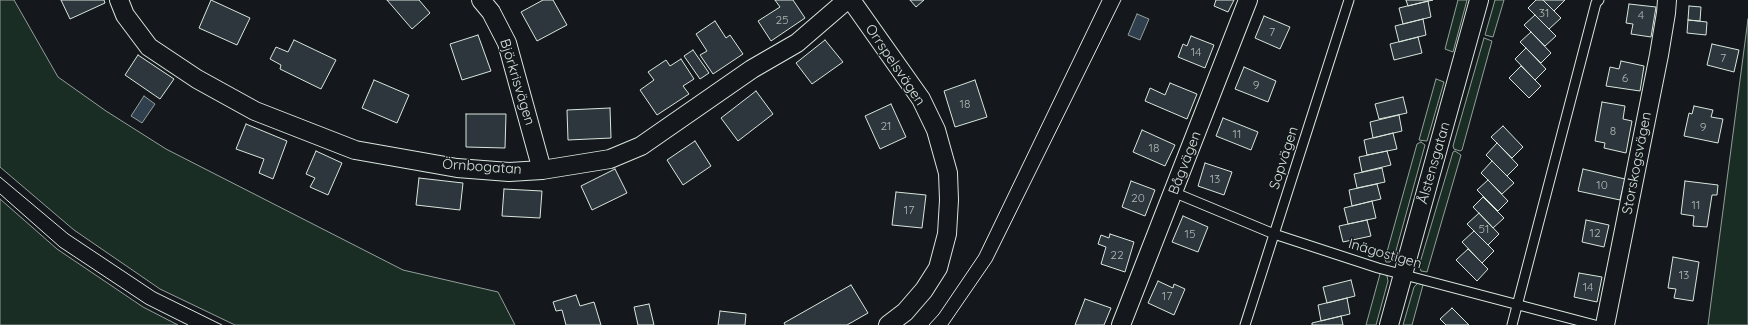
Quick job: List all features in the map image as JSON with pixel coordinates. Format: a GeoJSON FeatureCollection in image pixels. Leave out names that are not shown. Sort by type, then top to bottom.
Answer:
{"type":"FeatureCollection","features":[{"type":"Feature","properties":{"kind":"street","name":"Örnbogatan"},"geometry":{"type":"LineString","coordinates":[[119,0],[125,15],[149,47],[197,79],[255,111],[355,150],[456,168],[509,172],[542,170],[610,159],[641,146],[752,69],[797,42],[847,0]]}},
{"type":"Feature","properties":{"kind":"street","name":"Björkrisvägen"},"geometry":{"type":"LineString","coordinates":[[481,0],[491,12],[507,44],[542,170]]}},
{"type":"Feature","properties":{"kind":"street","name":"Orrspelsvägen"},"geometry":{"type":"LineString","coordinates":[[850,0],[921,99],[936,130],[948,173],[949,200],[947,234],[938,268],[924,290],[905,312],[888,325]]}},
{"type":"Feature","properties":{"kind":"street","name":"Bågvägen"},"geometry":{"type":"LineString","coordinates":[[1121,325],[1248,0]]}},
{"type":"Feature","properties":{"kind":"street","name":"Ålstensgatan"},"geometry":{"type":"LineString","coordinates":[[1389,325],[1479,0]]}},
{"type":"Feature","properties":{"kind":"street","name":"Storskogsvägen"},"geometry":{"type":"LineString","coordinates":[[1605,325],[1659,55],[1667,0]]}},
{"type":"Feature","properties":{"kind":"lane","name":"Sopvägen"},"geometry":{"type":"LineString","coordinates":[[1245,325],[1349,0]]}},
{"type":"Feature","properties":{"kind":"lane"},"geometry":{"type":"LineString","coordinates":[[1512,325],[1594,10],[1596,3],[1599,0]]}},
{"type":"Feature","properties":{"kind":"lane","name":"Inägostigen"},"geometry":{"type":"LineString","coordinates":[[1173,192],[1274,234],[1403,275],[1595,325]]}},
{"type":"Feature","properties":{"kind":"green space"},"geometry":{"type":"Polygon","coordinates":[[[0,0],[14,0],[58,77],[106,111],[166,149],[403,270],[498,292],[515,325],[235,325],[160,289],[74,230],[0,167],[0,0]]]}},
{"type":"Feature","properties":{"kind":"green space"},"geometry":{"type":"Polygon","coordinates":[[[1458,0],[1467,0],[1453,52],[1445,49],[1458,0]]]}},
{"type":"Feature","properties":{"kind":"green space"},"geometry":{"type":"Polygon","coordinates":[[[1495,0],[1504,0],[1493,37],[1485,35],[1495,0]]]}},
{"type":"Feature","properties":{"kind":"green space"},"geometry":{"type":"Polygon","coordinates":[[[1748,19],[1748,325],[1708,325],[1748,19]]]}},
{"type":"Feature","properties":{"kind":"green space"},"geometry":{"type":"Polygon","coordinates":[[[1484,38],[1492,41],[1462,150],[1460,151],[1454,149],[1453,146],[1484,38]]]}},
{"type":"Feature","properties":{"kind":"green space"},"geometry":{"type":"Polygon","coordinates":[[[1436,79],[1444,82],[1427,141],[1419,140],[1436,79]]]}},
{"type":"Feature","properties":{"kind":"green space"},"geometry":{"type":"Polygon","coordinates":[[[1421,142],[1425,145],[1394,258],[1390,262],[1386,262],[1385,259],[1417,144],[1421,142]]]}},
{"type":"Feature","properties":{"kind":"green space"},"geometry":{"type":"Polygon","coordinates":[[[1455,151],[1461,155],[1427,272],[1421,271],[1419,266],[1453,152],[1455,151]]]}},
{"type":"Feature","properties":{"kind":"green space"},"geometry":{"type":"Polygon","coordinates":[[[0,199],[57,249],[143,307],[178,325],[0,325],[0,199]]]}},
{"type":"Feature","properties":{"kind":"green space"},"geometry":{"type":"Polygon","coordinates":[[[1383,273],[1387,276],[1388,281],[1376,325],[1366,325],[1380,274],[1383,273]]]}},
{"type":"Feature","properties":{"kind":"green space"},"geometry":{"type":"Polygon","coordinates":[[[1418,283],[1423,285],[1412,325],[1403,325],[1414,287],[1418,283]]]}},
{"type":"Feature","properties":{"kind":"water"},"geometry":{"type":"Polygon","coordinates":[[[1137,14],[1149,19],[1140,40],[1128,35],[1137,14]]]}},
{"type":"Feature","properties":{"kind":"water"},"geometry":{"type":"Polygon","coordinates":[[[144,96],[155,104],[142,123],[131,116],[144,96]]]}},
{"type":"Feature","properties":{"kind":"building"},"geometry":{"type":"Polygon","coordinates":[[[61,0],[104,0],[105,3],[70,19],[61,0]]]}},
{"type":"Feature","properties":{"kind":"building"},"geometry":{"type":"Polygon","coordinates":[[[211,0],[250,18],[237,45],[199,28],[211,0]]]}},
{"type":"Feature","properties":{"kind":"building"},"geometry":{"type":"Polygon","coordinates":[[[387,0],[419,0],[430,13],[412,29],[387,0]]]}},
{"type":"Feature","properties":{"kind":"building"},"geometry":{"type":"Polygon","coordinates":[[[543,0],[553,0],[567,25],[537,41],[521,12],[543,0]]]}},
{"type":"Feature","properties":{"kind":"building"},"geometry":{"type":"Polygon","coordinates":[[[775,0],[793,0],[805,18],[771,41],[758,21],[780,7],[775,0]]]}},
{"type":"Feature","properties":{"kind":"building"},"geometry":{"type":"Polygon","coordinates":[[[910,0],[924,0],[916,7],[910,0]]]}},
{"type":"Feature","properties":{"kind":"building"},"geometry":{"type":"Polygon","coordinates":[[[1216,0],[1234,0],[1228,12],[1214,6],[1216,0]]]}},
{"type":"Feature","properties":{"kind":"building"},"geometry":{"type":"Polygon","coordinates":[[[1406,0],[1433,0],[1408,6],[1406,0]]]}},
{"type":"Feature","properties":{"kind":"building"},"geometry":{"type":"Polygon","coordinates":[[[1536,0],[1543,0],[1561,18],[1549,29],[1528,8],[1536,0]]]}},
{"type":"Feature","properties":{"kind":"building"},"geometry":{"type":"Polygon","coordinates":[[[1543,0],[1565,0],[1554,11],[1543,0]]]}},
{"type":"Feature","properties":{"kind":"building"},"geometry":{"type":"Polygon","coordinates":[[[1428,1],[1431,17],[1403,24],[1399,8],[1428,1]]]}},
{"type":"Feature","properties":{"kind":"building"},"geometry":{"type":"Polygon","coordinates":[[[1629,4],[1656,7],[1651,37],[1631,34],[1633,24],[1626,23],[1629,4]]]}},
{"type":"Feature","properties":{"kind":"building"},"geometry":{"type":"Polygon","coordinates":[[[1689,6],[1701,7],[1700,21],[1688,20],[1689,6]]]}},
{"type":"Feature","properties":{"kind":"building"},"geometry":{"type":"Polygon","coordinates":[[[1535,15],[1556,36],[1545,46],[1524,25],[1535,15]]]}},
{"type":"Feature","properties":{"kind":"building"},"geometry":{"type":"Polygon","coordinates":[[[1264,16],[1290,27],[1280,49],[1255,38],[1264,16]]]}},
{"type":"Feature","properties":{"kind":"building"},"geometry":{"type":"Polygon","coordinates":[[[1423,19],[1426,35],[1399,42],[1395,26],[1423,19]]]}},
{"type":"Feature","properties":{"kind":"building"},"geometry":{"type":"Polygon","coordinates":[[[1688,20],[1707,22],[1706,35],[1687,33],[1688,20]]]}},
{"type":"Feature","properties":{"kind":"building"},"geometry":{"type":"Polygon","coordinates":[[[715,21],[726,38],[730,35],[743,54],[713,74],[700,55],[707,51],[696,34],[715,21]]]}},
{"type":"Feature","properties":{"kind":"building"},"geometry":{"type":"Polygon","coordinates":[[[1531,32],[1551,53],[1541,63],[1520,42],[1531,32]]]}},
{"type":"Feature","properties":{"kind":"building"},"geometry":{"type":"Polygon","coordinates":[[[478,35],[491,71],[462,80],[450,44],[478,35]]]}},
{"type":"Feature","properties":{"kind":"building"},"geometry":{"type":"Polygon","coordinates":[[[1191,36],[1214,45],[1205,68],[1178,57],[1183,44],[1187,46],[1191,36]]]}},
{"type":"Feature","properties":{"kind":"building"},"geometry":{"type":"Polygon","coordinates":[[[1418,37],[1422,53],[1394,60],[1390,44],[1418,37]]]}},
{"type":"Feature","properties":{"kind":"building"},"geometry":{"type":"Polygon","coordinates":[[[294,40],[336,60],[321,89],[280,69],[281,65],[270,59],[276,47],[288,52],[294,40]]]}},
{"type":"Feature","properties":{"kind":"building"},"geometry":{"type":"Polygon","coordinates":[[[825,40],[843,62],[812,84],[796,63],[825,40]]]}},
{"type":"Feature","properties":{"kind":"building"},"geometry":{"type":"Polygon","coordinates":[[[1712,44],[1739,50],[1734,72],[1707,65],[1712,44]]]}},
{"type":"Feature","properties":{"kind":"building"},"geometry":{"type":"Polygon","coordinates":[[[1526,48],[1546,69],[1535,80],[1515,59],[1526,48]]]}},
{"type":"Feature","properties":{"kind":"building"},"geometry":{"type":"Polygon","coordinates":[[[693,50],[709,73],[700,79],[684,56],[693,50]]]}},
{"type":"Feature","properties":{"kind":"building"},"geometry":{"type":"Polygon","coordinates":[[[138,55],[174,79],[160,99],[125,75],[138,55]]]}},
{"type":"Feature","properties":{"kind":"building"},"geometry":{"type":"Polygon","coordinates":[[[681,59],[694,79],[683,86],[689,94],[657,115],[640,90],[654,80],[648,72],[666,60],[670,66],[681,59]]]}},
{"type":"Feature","properties":{"kind":"building"},"geometry":{"type":"Polygon","coordinates":[[[1621,61],[1644,66],[1640,91],[1606,86],[1610,67],[1619,69],[1621,61]]]}},
{"type":"Feature","properties":{"kind":"building"},"geometry":{"type":"Polygon","coordinates":[[[1521,66],[1541,86],[1529,98],[1509,78],[1521,66]]]}},
{"type":"Feature","properties":{"kind":"building"},"geometry":{"type":"Polygon","coordinates":[[[1244,67],[1276,81],[1268,102],[1235,89],[1244,67]]]}},
{"type":"Feature","properties":{"kind":"building"},"geometry":{"type":"Polygon","coordinates":[[[374,80],[409,95],[397,123],[362,108],[374,80]]]}},
{"type":"Feature","properties":{"kind":"building"},"geometry":{"type":"Polygon","coordinates":[[[975,80],[987,117],[955,127],[944,91],[975,80]]]}},
{"type":"Feature","properties":{"kind":"building"},"geometry":{"type":"Polygon","coordinates":[[[1170,83],[1197,94],[1187,119],[1145,101],[1150,88],[1165,95],[1170,83]]]}},
{"type":"Feature","properties":{"kind":"building"},"geometry":{"type":"Polygon","coordinates":[[[756,91],[773,114],[738,141],[721,118],[756,91]]]}},
{"type":"Feature","properties":{"kind":"building"},"geometry":{"type":"Polygon","coordinates":[[[1403,97],[1407,113],[1379,119],[1375,104],[1403,97]]]}},
{"type":"Feature","properties":{"kind":"building"},"geometry":{"type":"Polygon","coordinates":[[[1602,102],[1625,106],[1623,119],[1632,121],[1626,153],[1604,148],[1605,143],[1595,141],[1602,102]]]}},
{"type":"Feature","properties":{"kind":"building"},"geometry":{"type":"Polygon","coordinates":[[[891,104],[906,137],[880,149],[865,116],[891,104]]]}},
{"type":"Feature","properties":{"kind":"building"},"geometry":{"type":"Polygon","coordinates":[[[1694,106],[1713,110],[1711,117],[1723,119],[1718,143],[1684,136],[1689,113],[1692,114],[1694,106]]]}},
{"type":"Feature","properties":{"kind":"building"},"geometry":{"type":"Polygon","coordinates":[[[610,108],[611,138],[568,140],[567,110],[610,108]]]}},
{"type":"Feature","properties":{"kind":"building"},"geometry":{"type":"Polygon","coordinates":[[[466,114],[506,114],[505,148],[466,147],[466,114]]]}},
{"type":"Feature","properties":{"kind":"building"},"geometry":{"type":"Polygon","coordinates":[[[1399,115],[1402,131],[1373,138],[1370,122],[1399,115]]]}},
{"type":"Feature","properties":{"kind":"building"},"geometry":{"type":"Polygon","coordinates":[[[1223,118],[1258,132],[1251,150],[1216,136],[1223,118]]]}},
{"type":"Feature","properties":{"kind":"building"},"geometry":{"type":"Polygon","coordinates":[[[246,124],[287,141],[273,179],[259,173],[264,159],[236,149],[246,124]]]}},
{"type":"Feature","properties":{"kind":"building"},"geometry":{"type":"Polygon","coordinates":[[[1503,126],[1523,147],[1512,158],[1491,137],[1503,126]]]}},
{"type":"Feature","properties":{"kind":"building"},"geometry":{"type":"Polygon","coordinates":[[[1142,130],[1175,145],[1165,166],[1133,152],[1142,130]]]}},
{"type":"Feature","properties":{"kind":"building"},"geometry":{"type":"Polygon","coordinates":[[[1393,133],[1397,149],[1367,155],[1364,140],[1393,133]]]}},
{"type":"Feature","properties":{"kind":"building"},"geometry":{"type":"Polygon","coordinates":[[[695,141],[711,166],[683,185],[667,160],[695,141]]]}},
{"type":"Feature","properties":{"kind":"building"},"geometry":{"type":"Polygon","coordinates":[[[1497,143],[1518,165],[1507,176],[1486,155],[1497,143]]]}},
{"type":"Feature","properties":{"kind":"building"},"geometry":{"type":"Polygon","coordinates":[[[316,151],[342,163],[328,195],[310,187],[315,178],[306,174],[316,151]]]}},
{"type":"Feature","properties":{"kind":"building"},"geometry":{"type":"Polygon","coordinates":[[[1387,151],[1391,165],[1362,172],[1359,157],[1387,151]]]}},
{"type":"Feature","properties":{"kind":"building"},"geometry":{"type":"Polygon","coordinates":[[[1492,161],[1514,183],[1502,194],[1481,173],[1492,161]]]}},
{"type":"Feature","properties":{"kind":"building"},"geometry":{"type":"Polygon","coordinates":[[[1205,163],[1232,172],[1224,195],[1198,186],[1205,163]]]}},
{"type":"Feature","properties":{"kind":"building"},"geometry":{"type":"Polygon","coordinates":[[[1382,168],[1385,182],[1357,188],[1354,174],[1382,168]]]}},
{"type":"Feature","properties":{"kind":"building"},"geometry":{"type":"Polygon","coordinates":[[[615,169],[627,193],[592,210],[581,186],[615,169]]]}},
{"type":"Feature","properties":{"kind":"building"},"geometry":{"type":"Polygon","coordinates":[[[1583,169],[1625,179],[1620,200],[1578,191],[1583,169]]]}},
{"type":"Feature","properties":{"kind":"building"},"geometry":{"type":"Polygon","coordinates":[[[419,178],[463,183],[460,210],[416,205],[419,178]]]}},
{"type":"Feature","properties":{"kind":"building"},"geometry":{"type":"Polygon","coordinates":[[[1488,180],[1508,201],[1498,211],[1477,190],[1488,180]]]}},
{"type":"Feature","properties":{"kind":"building"},"geometry":{"type":"Polygon","coordinates":[[[1131,181],[1155,190],[1145,216],[1122,207],[1131,181]]]}},
{"type":"Feature","properties":{"kind":"building"},"geometry":{"type":"Polygon","coordinates":[[[1685,181],[1718,185],[1717,195],[1712,195],[1707,227],[1693,226],[1694,216],[1681,214],[1685,181]]]}},
{"type":"Feature","properties":{"kind":"building"},"geometry":{"type":"Polygon","coordinates":[[[1377,184],[1381,199],[1352,206],[1349,190],[1377,184]]]}},
{"type":"Feature","properties":{"kind":"building"},"geometry":{"type":"Polygon","coordinates":[[[504,189],[542,191],[540,218],[502,216],[504,189]]]}},
{"type":"Feature","properties":{"kind":"building"},"geometry":{"type":"Polygon","coordinates":[[[896,192],[926,195],[922,228],[892,225],[896,192]]]}},
{"type":"Feature","properties":{"kind":"building"},"geometry":{"type":"Polygon","coordinates":[[[1483,197],[1504,218],[1493,228],[1473,207],[1483,197]]]}},
{"type":"Feature","properties":{"kind":"building"},"geometry":{"type":"Polygon","coordinates":[[[1372,201],[1376,218],[1348,224],[1344,208],[1372,201]]]}},
{"type":"Feature","properties":{"kind":"building"},"geometry":{"type":"Polygon","coordinates":[[[1479,213],[1499,234],[1488,245],[1467,224],[1479,213]]]}},
{"type":"Feature","properties":{"kind":"building"},"geometry":{"type":"Polygon","coordinates":[[[1183,216],[1208,227],[1198,252],[1172,242],[1183,216]]]}},
{"type":"Feature","properties":{"kind":"building"},"geometry":{"type":"Polygon","coordinates":[[[1367,220],[1371,236],[1343,242],[1339,226],[1367,220]]]}},
{"type":"Feature","properties":{"kind":"building"},"geometry":{"type":"Polygon","coordinates":[[[1586,220],[1609,225],[1604,247],[1582,242],[1586,220]]]}},
{"type":"Feature","properties":{"kind":"building"},"geometry":{"type":"Polygon","coordinates":[[[1474,231],[1494,251],[1482,263],[1462,242],[1474,231]]]}},
{"type":"Feature","properties":{"kind":"building"},"geometry":{"type":"Polygon","coordinates":[[[1110,234],[1134,242],[1125,272],[1101,264],[1106,247],[1098,244],[1101,235],[1109,238],[1110,234]]]}},
{"type":"Feature","properties":{"kind":"building"},"geometry":{"type":"Polygon","coordinates":[[[1468,249],[1488,269],[1477,281],[1456,260],[1468,249]]]}},
{"type":"Feature","properties":{"kind":"building"},"geometry":{"type":"Polygon","coordinates":[[[1673,257],[1699,262],[1693,301],[1674,298],[1676,289],[1668,288],[1673,257]]]}},
{"type":"Feature","properties":{"kind":"building"},"geometry":{"type":"Polygon","coordinates":[[[1579,273],[1602,277],[1597,302],[1574,297],[1579,273]]]}},
{"type":"Feature","properties":{"kind":"building"},"geometry":{"type":"Polygon","coordinates":[[[1351,280],[1355,296],[1327,303],[1323,287],[1351,280]]]}},
{"type":"Feature","properties":{"kind":"building"},"geometry":{"type":"Polygon","coordinates":[[[1158,281],[1173,288],[1174,284],[1185,289],[1174,315],[1148,303],[1158,281]]]}},
{"type":"Feature","properties":{"kind":"building"},"geometry":{"type":"Polygon","coordinates":[[[851,285],[868,313],[847,325],[785,325],[784,323],[851,285]]]}},
{"type":"Feature","properties":{"kind":"building"},"geometry":{"type":"Polygon","coordinates":[[[576,295],[580,306],[594,302],[601,325],[566,325],[562,310],[556,311],[553,302],[576,295]]]}},
{"type":"Feature","properties":{"kind":"building"},"geometry":{"type":"Polygon","coordinates":[[[1347,298],[1350,314],[1321,321],[1318,305],[1347,298]]]}},
{"type":"Feature","properties":{"kind":"building"},"geometry":{"type":"Polygon","coordinates":[[[1085,299],[1111,308],[1104,325],[1075,325],[1085,299]]]}},
{"type":"Feature","properties":{"kind":"building"},"geometry":{"type":"Polygon","coordinates":[[[649,304],[654,325],[638,325],[634,307],[649,304]]]}},
{"type":"Feature","properties":{"kind":"building"},"geometry":{"type":"Polygon","coordinates":[[[1452,308],[1469,325],[1446,325],[1440,319],[1452,308]]]}},
{"type":"Feature","properties":{"kind":"building"},"geometry":{"type":"Polygon","coordinates":[[[720,311],[746,314],[745,325],[718,325],[720,311]]]}},
{"type":"Feature","properties":{"kind":"building"},"geometry":{"type":"Polygon","coordinates":[[[1341,316],[1343,325],[1312,325],[1312,323],[1341,316]]]}},
{"type":"Feature","properties":{"kind":"tram line"},"geometry":{"type":"LineString","coordinates":[[929,325],[939,314],[979,255],[1102,0]]}},
{"type":"Feature","properties":{"kind":"tram line"},"geometry":{"type":"LineString","coordinates":[[948,325],[992,261],[1121,0]]}},
{"type":"Feature","properties":{"kind":"tram line"},"geometry":{"type":"LineString","coordinates":[[0,177],[68,234],[155,292],[222,325]]}},
{"type":"Feature","properties":{"kind":"tram line"},"geometry":{"type":"LineString","coordinates":[[0,194],[60,247],[146,304],[188,325]]}}]}
